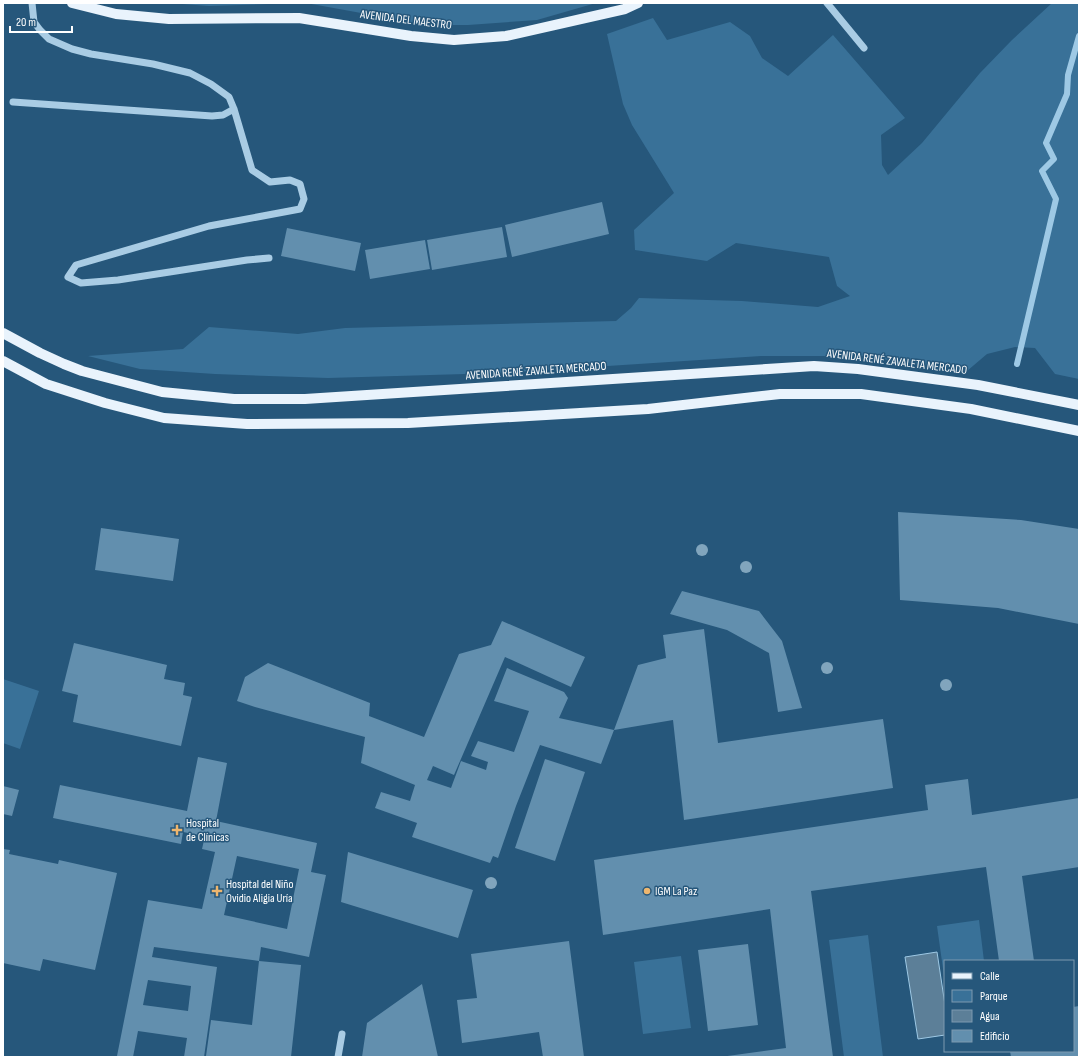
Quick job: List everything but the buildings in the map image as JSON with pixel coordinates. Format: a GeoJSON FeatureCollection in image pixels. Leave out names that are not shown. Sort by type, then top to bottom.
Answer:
{"type":"FeatureCollection","features":[{"type":"Feature","properties":{"kind":"main road","name":"AVENIDA DEL MAESTRO"},"geometry":{"type":"LineString","coordinates":[[72,3],[116,14],[169,19],[299,18],[411,36],[454,40],[506,36],[625,9],[638,3]]}},
{"type":"Feature","properties":{"kind":"main road","name":"AVENIDA RENÉ ZAVALETA MERCADO"},"geometry":{"type":"LineString","coordinates":[[3,333],[40,353],[82,371],[162,392],[234,399],[305,399],[814,366],[858,369],[978,384],[1079,404]]}},
{"type":"Feature","properties":{"kind":"main road"},"geometry":{"type":"LineString","coordinates":[[3,361],[46,384],[105,403],[164,418],[247,424],[408,423],[648,408],[780,394],[861,394],[971,409],[1079,431]]}},
{"type":"Feature","properties":{"kind":"street"},"geometry":{"type":"LineString","coordinates":[[32,3],[34,22],[49,39],[72,49],[91,54],[153,64],[190,73],[211,84],[229,97],[252,170],[270,182],[290,180],[300,184],[304,199],[300,210],[209,226],[76,265],[68,277],[81,283],[118,280],[269,258]]}},
{"type":"Feature","properties":{"kind":"street"},"geometry":{"type":"LineString","coordinates":[[827,3],[864,48]]}},
{"type":"Feature","properties":{"kind":"street"},"geometry":{"type":"LineString","coordinates":[[13,102],[212,116],[223,115],[234,109]]}},
{"type":"Feature","properties":{"kind":"street"},"geometry":{"type":"LineString","coordinates":[[338,1057],[342,1034]]}},
{"type":"Feature","properties":{"kind":"green space"},"geometry":{"type":"Polygon","coordinates":[[[169,3],[298,3],[209,6],[169,3]]]}},
{"type":"Feature","properties":{"kind":"green space"},"geometry":{"type":"Polygon","coordinates":[[[306,3],[596,3],[537,20],[468,25],[427,25],[306,3]]]}},
{"type":"Feature","properties":{"kind":"green space"},"geometry":{"type":"Polygon","coordinates":[[[1052,3],[1079,3],[1079,379],[1055,374],[1035,348],[1015,347],[987,354],[967,371],[860,356],[761,356],[499,373],[328,378],[215,374],[140,369],[88,356],[183,349],[209,327],[298,334],[345,328],[616,321],[631,308],[639,298],[742,301],[818,307],[850,296],[837,286],[829,257],[736,243],[707,261],[635,250],[634,230],[674,193],[632,125],[623,104],[607,34],[653,18],[667,40],[730,22],[750,36],[762,58],[788,76],[833,35],[905,118],[881,135],[882,165],[888,175],[922,143],[980,73],[1012,40],[1052,3]]]}},
{"type":"Feature","properties":{"kind":"green space"},"geometry":{"type":"Polygon","coordinates":[[[3,679],[39,691],[20,749],[3,743],[3,679]]]}},
{"type":"Feature","properties":{"kind":"green space"},"geometry":{"type":"Polygon","coordinates":[[[979,920],[984,960],[944,960],[944,976],[937,926],[979,920]]]}},
{"type":"Feature","properties":{"kind":"green space"},"geometry":{"type":"Polygon","coordinates":[[[868,935],[883,1057],[844,1057],[829,940],[868,935]]]}},
{"type":"Feature","properties":{"kind":"green space"},"geometry":{"type":"Polygon","coordinates":[[[681,956],[691,1028],[643,1034],[634,962],[681,956]]]}},
{"type":"Feature","properties":{"kind":"water"},"geometry":{"type":"Polygon","coordinates":[[[937,952],[944,998],[944,1035],[918,1039],[905,957],[937,952]]]}},
{"type":"Feature","properties":{"kind":"waterway"},"geometry":{"type":"LineString","coordinates":[[1017,364],[1056,199],[1042,171],[1054,159],[1046,143],[1067,94],[1068,75],[1079,36]]}},
{"type":"Feature","properties":{"kind":"place","name":"Hospital de Clínicas"},"geometry":{"type":"Point","coordinates":[177,830]}},
{"type":"Feature","properties":{"kind":"place","name":"Hospital del Niño Ovidio Aligia Uría"},"geometry":{"type":"Point","coordinates":[217,891]}},
{"type":"Feature","properties":{"kind":"place","name":"IGM La Paz"},"geometry":{"type":"Point","coordinates":[647,891]}}]}
